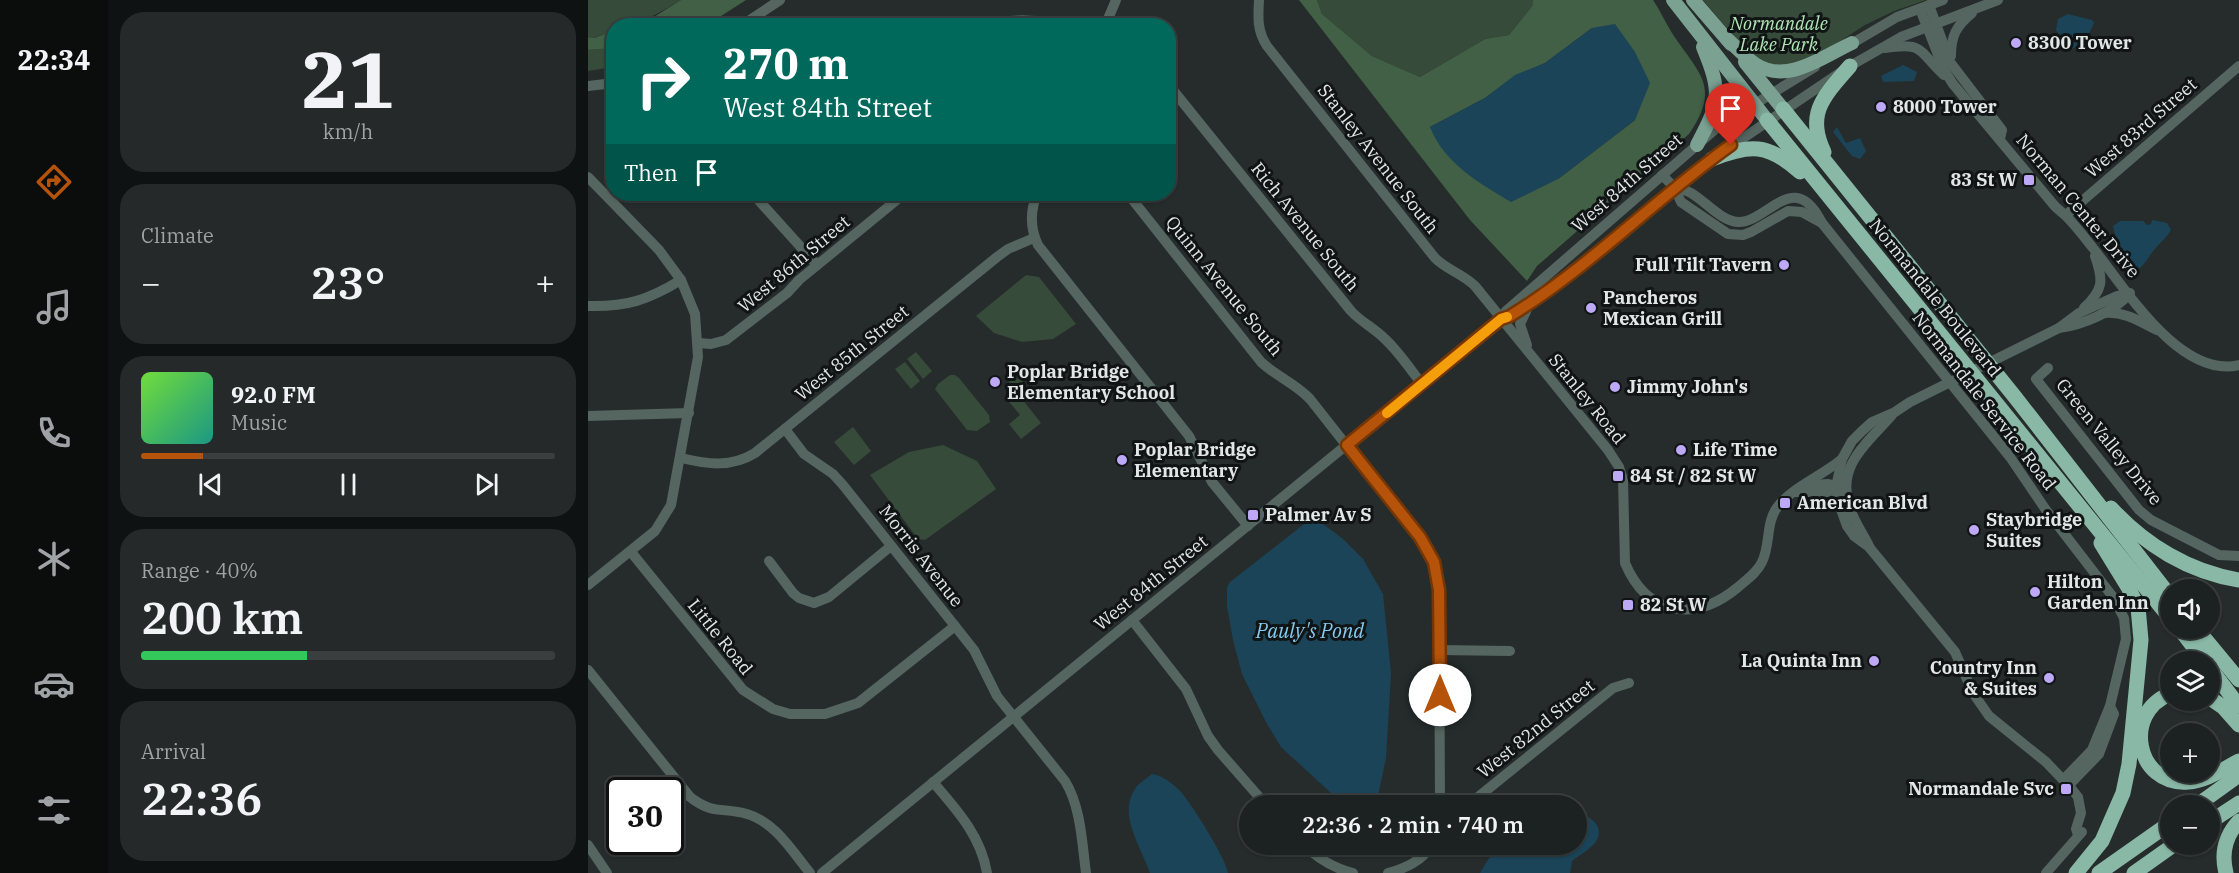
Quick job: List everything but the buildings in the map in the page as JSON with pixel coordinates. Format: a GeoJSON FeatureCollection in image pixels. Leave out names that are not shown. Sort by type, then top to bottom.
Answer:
{"type":"FeatureCollection","features":[{"type":"Feature","properties":{"kind":"highway"},"geometry":{"type":"LineString","coordinates":[[1835,174],[1819,141],[1815,120],[1826,94],[1850,66]]}},
{"type":"Feature","properties":{"kind":"highway","name":"Normandale Boulevard"},"geometry":{"type":"LineString","coordinates":[[1783,109],[2160,583]]}},
{"type":"Feature","properties":{"kind":"highway","name":"Normandale Boulevard"},"geometry":{"type":"LineString","coordinates":[[1767,120],[2160,605]]}},
{"type":"Feature","properties":{"kind":"highway"},"geometry":{"type":"LineString","coordinates":[[1712,159],[1736,150],[1763,148],[1786,160],[1831,200]]}},
{"type":"Feature","properties":{"kind":"highway"},"geometry":{"type":"LineString","coordinates":[[2040,431],[2120,517],[2141,536],[2186,564],[2209,573],[2239,580]]}},
{"type":"Feature","properties":{"kind":"highway"},"geometry":{"type":"LineString","coordinates":[[2057,479],[2128,587],[2138,607],[2141,623],[2139,671],[2129,764],[2123,792],[2102,841],[2076,873]]}},
{"type":"Feature","properties":{"kind":"highway"},"geometry":{"type":"LineString","coordinates":[[2187,639],[2197,651]]}},
{"type":"Feature","properties":{"kind":"highway"},"geometry":{"type":"LineString","coordinates":[[2205,639],[2239,680]]}},
{"type":"Feature","properties":{"kind":"highway"},"geometry":{"type":"LineString","coordinates":[[2220,681],[2239,705]]}},
{"type":"Feature","properties":{"kind":"highway"},"geometry":{"type":"LineString","coordinates":[[2160,700],[2150,707],[2140,731],[2142,749],[2151,766],[2171,780],[2189,782],[2208,777],[2239,761]]}},
{"type":"Feature","properties":{"kind":"highway"},"geometry":{"type":"LineString","coordinates":[[2220,706],[2239,725]]}},
{"type":"Feature","properties":{"kind":"highway"},"geometry":{"type":"LineString","coordinates":[[2211,795],[2239,775]]}},
{"type":"Feature","properties":{"kind":"highway"},"geometry":{"type":"LineString","coordinates":[[2220,815],[2239,803]]}},
{"type":"Feature","properties":{"kind":"highway"},"geometry":{"type":"LineString","coordinates":[[2226,873],[2224,848],[2233,828],[2239,821]]}},
{"type":"Feature","properties":{"kind":"highway"},"geometry":{"type":"LineString","coordinates":[[2099,873],[2160,830]]}},
{"type":"Feature","properties":{"kind":"highway"},"geometry":{"type":"LineString","coordinates":[[2134,873],[2160,855]]}},
{"type":"Feature","properties":{"kind":"main road","name":"Normandale Boulevard"},"geometry":{"type":"LineString","coordinates":[[1673,0],[1767,120]]}},
{"type":"Feature","properties":{"kind":"main road","name":"Normandale Boulevard"},"geometry":{"type":"LineString","coordinates":[[1693,0],[1783,109]]}},
{"type":"Feature","properties":{"kind":"main road"},"geometry":{"type":"LineString","coordinates":[[1697,32],[1714,75],[1718,96],[1712,116],[1697,145]]}},
{"type":"Feature","properties":{"kind":"main road"},"geometry":{"type":"LineString","coordinates":[[1727,39],[1765,69],[1782,72],[1796,70],[1852,43]]}},
{"type":"Feature","properties":{"kind":"street"},"geometry":{"type":"LineString","coordinates":[[753,18],[780,0]]}},
{"type":"Feature","properties":{"kind":"street"},"geometry":{"type":"LineString","coordinates":[[1109,18],[1116,0]]}},
{"type":"Feature","properties":{"kind":"street","name":"Stanley Avenue South"},"geometry":{"type":"LineString","coordinates":[[1259,0],[1258,26],[1267,46],[1435,258],[1447,268],[1469,280],[1501,319]]}},
{"type":"Feature","properties":{"kind":"street","name":"West 84th Street"},"geometry":{"type":"LineString","coordinates":[[1501,319],[1506,312],[1719,126],[1897,17],[1943,0]]}},
{"type":"Feature","properties":{"kind":"street","name":"West 84th Street"},"geometry":{"type":"LineString","coordinates":[[822,873],[1501,319],[1530,304],[1562,282],[1674,187],[1783,109],[1876,50],[1931,25],[1998,0]]}},
{"type":"Feature","properties":{"kind":"street"},"geometry":{"type":"LineString","coordinates":[[1950,62],[1954,33],[1964,20],[1981,6]]}},
{"type":"Feature","properties":{"kind":"street","name":"Norman Center Drive"},"geometry":{"type":"LineString","coordinates":[[1925,7],[1944,70],[1953,84],[2059,211],[2066,215],[2162,332]]}},
{"type":"Feature","properties":{"kind":"street","name":"Norman Center Drive"},"geometry":{"type":"LineString","coordinates":[[1931,25],[1950,62],[2002,130],[2000,139]]}},
{"type":"Feature","properties":{"kind":"street"},"geometry":{"type":"LineString","coordinates":[[1876,50],[1908,45],[1917,48],[1923,51],[1936,68],[1953,84]]}},
{"type":"Feature","properties":{"kind":"street","name":"West 83rd Street"},"geometry":{"type":"LineString","coordinates":[[2066,215],[2239,66]]}},
{"type":"Feature","properties":{"kind":"street"},"geometry":{"type":"LineString","coordinates":[[588,86],[606,84]]}},
{"type":"Feature","properties":{"kind":"street","name":"Rich Avenue South"},"geometry":{"type":"LineString","coordinates":[[1176,94],[1359,321],[1387,341],[1422,384]]}},
{"type":"Feature","properties":{"kind":"street"},"geometry":{"type":"LineString","coordinates":[[1662,175],[1674,187]]}},
{"type":"Feature","properties":{"kind":"street"},"geometry":{"type":"LineString","coordinates":[[588,177],[606,196]]}},
{"type":"Feature","properties":{"kind":"street","name":"Normandale Service Road"},"geometry":{"type":"LineString","coordinates":[[1674,187],[1689,191],[1725,217],[1737,222],[1751,219],[1773,204],[1790,199],[1808,203],[1816,210],[1822,223],[2010,457],[2046,510],[2120,607],[2124,618],[2126,639],[2110,706],[2092,750],[2069,780]]}},
{"type":"Feature","properties":{"kind":"street"},"geometry":{"type":"LineString","coordinates":[[588,585],[655,531],[671,505],[695,382],[698,343],[695,314],[681,280],[659,250],[611,201]]}},
{"type":"Feature","properties":{"kind":"street"},"geometry":{"type":"LineString","coordinates":[[759,201],[817,265]]}},
{"type":"Feature","properties":{"kind":"street","name":"West 86th Street"},"geometry":{"type":"LineString","coordinates":[[698,343],[719,343],[732,336],[787,293],[817,265],[895,201]]}},
{"type":"Feature","properties":{"kind":"street"},"geometry":{"type":"LineString","coordinates":[[1034,201],[1031,217],[1034,237],[1043,253],[1189,436],[1212,482],[1248,526]]}},
{"type":"Feature","properties":{"kind":"street","name":"Quinn Avenue South"},"geometry":{"type":"LineString","coordinates":[[1134,201],[1262,362],[1272,372],[1303,391],[1428,549],[1438,576],[1440,795]]}},
{"type":"Feature","properties":{"kind":"street","name":"West 85th Street"},"geometry":{"type":"LineString","coordinates":[[681,458],[724,464],[735,463],[754,453],[997,257],[1008,249],[1034,237]]}},
{"type":"Feature","properties":{"kind":"street"},"geometry":{"type":"LineString","coordinates":[[1798,489],[1842,459],[1862,430],[1872,422],[2059,328],[2079,313],[2093,299],[2101,283],[2100,270],[2091,246]]}},
{"type":"Feature","properties":{"kind":"street"},"geometry":{"type":"LineString","coordinates":[[588,306],[614,306],[642,301],[681,280]]}},
{"type":"Feature","properties":{"kind":"street"},"geometry":{"type":"LineString","coordinates":[[2079,313],[2117,296],[2130,294]]}},
{"type":"Feature","properties":{"kind":"street"},"geometry":{"type":"LineString","coordinates":[[2059,328],[2074,326],[2122,302],[2130,294]]}},
{"type":"Feature","properties":{"kind":"street"},"geometry":{"type":"LineString","coordinates":[[1530,304],[1520,324],[1530,355]]}},
{"type":"Feature","properties":{"kind":"street"},"geometry":{"type":"LineString","coordinates":[[2101,313],[2126,314],[2162,332],[2200,362],[2219,367],[2239,365]]}},
{"type":"Feature","properties":{"kind":"street","name":"Stanley Road"},"geometry":{"type":"LineString","coordinates":[[1501,319],[1608,450],[1618,467],[1624,491],[1624,556],[1630,575],[1646,595],[1663,605],[1682,610],[1718,602],[1758,569],[1766,554],[1770,527],[1776,508],[1798,489]]}},
{"type":"Feature","properties":{"kind":"street","name":"Green Valley Drive"},"geometry":{"type":"LineString","coordinates":[[2048,368],[2036,379],[2139,510],[2151,520],[2219,555],[2239,556]]}},
{"type":"Feature","properties":{"kind":"street"},"geometry":{"type":"LineString","coordinates":[[1798,489],[1828,492],[1841,487],[1855,455],[1895,412]]}},
{"type":"Feature","properties":{"kind":"street"},"geometry":{"type":"LineString","coordinates":[[588,416],[689,413]]}},
{"type":"Feature","properties":{"kind":"street","name":"Morris Avenue"},"geometry":{"type":"LineString","coordinates":[[784,429],[804,454],[833,474],[843,485],[955,626],[981,661],[990,685],[1072,792],[1086,873]]}},
{"type":"Feature","properties":{"kind":"street"},"geometry":{"type":"LineString","coordinates":[[1842,459],[1838,501],[1847,526],[1854,536],[1869,547],[1951,646],[1961,663],[1973,693],[1989,716],[2069,780],[2078,798],[2081,813],[2076,829],[2078,835],[2064,855],[2046,873]]}},
{"type":"Feature","properties":{"kind":"street"},"geometry":{"type":"LineString","coordinates":[[769,561],[794,593],[814,603],[829,597],[891,546]]}},
{"type":"Feature","properties":{"kind":"street","name":"Little Road"},"geometry":{"type":"LineString","coordinates":[[631,552],[743,690],[773,709],[790,714],[825,714],[858,703],[955,626]]}},
{"type":"Feature","properties":{"kind":"street"},"geometry":{"type":"LineString","coordinates":[[1132,620],[1186,689],[1218,750],[1257,795]]}},
{"type":"Feature","properties":{"kind":"street"},"geometry":{"type":"LineString","coordinates":[[1439,650],[1510,651]]}},
{"type":"Feature","properties":{"kind":"street"},"geometry":{"type":"LineString","coordinates":[[588,670],[690,797],[709,808],[744,813],[763,821],[810,873]]}},
{"type":"Feature","properties":{"kind":"street","name":"West 82nd Street"},"geometry":{"type":"LineString","coordinates":[[1481,795],[1613,688],[1629,683]]}},
{"type":"Feature","properties":{"kind":"street"},"geometry":{"type":"LineString","coordinates":[[933,782],[974,833],[985,858],[987,873]]}},
{"type":"Feature","properties":{"kind":"street"},"geometry":{"type":"LineString","coordinates":[[588,845],[607,873]]}},
{"type":"Feature","properties":{"kind":"street"},"geometry":{"type":"LineString","coordinates":[[1314,855],[1328,864],[1353,873]]}},
{"type":"Feature","properties":{"kind":"street"},"geometry":{"type":"LineString","coordinates":[[1388,873],[1415,863],[1426,855]]}},
{"type":"Feature","properties":{"kind":"green space"},"geometry":{"type":"Polygon","coordinates":[[[588,0],[681,0],[649,18],[606,18],[606,33],[593,38],[588,37],[588,0]]]}},
{"type":"Feature","properties":{"kind":"green space"},"geometry":{"type":"Polygon","coordinates":[[[681,0],[746,0],[718,18],[651,18],[681,0]]]}},
{"type":"Feature","properties":{"kind":"green space"},"geometry":{"type":"Polygon","coordinates":[[[1299,0],[1317,0],[1322,14],[1372,56],[1420,77],[1485,39],[1509,35],[1533,5],[1533,0],[1653,0],[1703,80],[1704,104],[1689,134],[1537,266],[1527,281],[1470,220],[1299,0]],[[1592,28],[1545,63],[1515,76],[1485,98],[1430,127],[1558,179],[1635,120],[1592,28]]]}},
{"type":"Feature","properties":{"kind":"green space"},"geometry":{"type":"Polygon","coordinates":[[[1317,0],[1533,0],[1533,5],[1509,35],[1485,39],[1420,77],[1372,56],[1322,14],[1317,0]]]}},
{"type":"Feature","properties":{"kind":"green space","name":"Normandale Lake Park"},"geometry":{"type":"Polygon","coordinates":[[[1703,0],[1926,0],[1894,11],[1865,25],[1808,62],[1775,69],[1746,51],[1703,0]]]}},
{"type":"Feature","properties":{"kind":"green space"},"geometry":{"type":"Polygon","coordinates":[[[606,34],[606,49],[588,50],[588,37],[594,38],[606,34]]]}},
{"type":"Feature","properties":{"kind":"green space"},"geometry":{"type":"Polygon","coordinates":[[[606,49],[606,68],[588,71],[588,50],[606,49]]]}},
{"type":"Feature","properties":{"kind":"green space"},"geometry":{"type":"Polygon","coordinates":[[[1026,275],[1039,277],[1076,324],[1053,339],[1022,342],[994,333],[976,316],[1026,275]]]}},
{"type":"Feature","properties":{"kind":"green space"},"geometry":{"type":"Polygon","coordinates":[[[916,352],[932,371],[923,379],[907,359],[916,352]]]}},
{"type":"Feature","properties":{"kind":"green space"},"geometry":{"type":"Polygon","coordinates":[[[905,362],[920,381],[911,389],[895,369],[905,362]]]}},
{"type":"Feature","properties":{"kind":"green space"},"geometry":{"type":"Polygon","coordinates":[[[950,375],[959,378],[989,415],[990,422],[977,431],[967,430],[935,389],[950,375]]]}},
{"type":"Feature","properties":{"kind":"green space"},"geometry":{"type":"Polygon","coordinates":[[[1018,375],[1028,388],[1019,395],[1041,423],[1021,439],[1009,424],[1020,415],[1006,398],[1015,391],[1009,382],[1018,375]]]}},
{"type":"Feature","properties":{"kind":"green space"},"geometry":{"type":"Polygon","coordinates":[[[853,427],[871,451],[854,465],[834,442],[853,427]]]}},
{"type":"Feature","properties":{"kind":"green space"},"geometry":{"type":"Polygon","coordinates":[[[943,445],[977,461],[996,489],[925,540],[918,539],[870,475],[909,452],[943,445]]]}},
{"type":"Feature","properties":{"kind":"water"},"geometry":{"type":"Polygon","coordinates":[[[2068,14],[2092,20],[2094,23],[2088,36],[2082,38],[2081,44],[2072,49],[2064,43],[2056,30],[2058,19],[2068,14]]]}},
{"type":"Feature","properties":{"kind":"water"},"geometry":{"type":"Polygon","coordinates":[[[1615,24],[1635,52],[1650,83],[1635,120],[1558,179],[1511,202],[1453,162],[1436,140],[1430,127],[1485,98],[1515,75],[1545,63],[1592,28],[1615,24]]]}},
{"type":"Feature","properties":{"kind":"water"},"geometry":{"type":"Polygon","coordinates":[[[1903,65],[1917,72],[1914,81],[1883,82],[1881,76],[1903,65]]]}},
{"type":"Feature","properties":{"kind":"water"},"geometry":{"type":"Polygon","coordinates":[[[1837,127],[1846,143],[1860,138],[1866,151],[1860,159],[1852,156],[1833,132],[1837,127]]]}},
{"type":"Feature","properties":{"kind":"water"},"geometry":{"type":"Polygon","coordinates":[[[2152,220],[2167,223],[2171,230],[2141,267],[2135,268],[2116,239],[2113,226],[2120,221],[2143,221],[2147,225],[2151,224],[2152,220]]]}},
{"type":"Feature","properties":{"kind":"water","name":"Pauly's Pond"},"geometry":{"type":"Polygon","coordinates":[[[1308,521],[1323,524],[1343,539],[1363,559],[1383,594],[1391,673],[1386,758],[1378,795],[1333,795],[1281,747],[1242,674],[1227,606],[1227,587],[1230,582],[1308,521]]]}},
{"type":"Feature","properties":{"kind":"water"},"geometry":{"type":"Polygon","coordinates":[[[1152,774],[1167,780],[1185,797],[1215,844],[1228,873],[1150,873],[1132,830],[1129,807],[1131,796],[1137,786],[1152,774]]]}},
{"type":"Feature","properties":{"kind":"water"},"geometry":{"type":"Polygon","coordinates":[[[1587,817],[1596,823],[1599,832],[1595,843],[1587,850],[1587,817]]]}},
{"type":"Feature","properties":{"kind":"water"},"geometry":{"type":"Polygon","coordinates":[[[1493,855],[1580,855],[1572,861],[1570,873],[1480,873],[1493,855]]]}},
{"type":"Feature","properties":{"kind":"slow traffic"},"geometry":{"type":"LineString","coordinates":[[1387,413],[1501,319],[1507,317]]}},
{"type":"Feature","properties":{"kind":"place","name":"8300 Tower"},"geometry":{"type":"Point","coordinates":[2016,43]}},
{"type":"Feature","properties":{"kind":"place","name":"8000 Tower"},"geometry":{"type":"Point","coordinates":[1881,107]}},
{"type":"Feature","properties":{"kind":"place","name":"83 St W"},"geometry":{"type":"Point","coordinates":[2029,180]}},
{"type":"Feature","properties":{"kind":"place","name":"Full Tilt Tavern"},"geometry":{"type":"Point","coordinates":[1784,265]}},
{"type":"Feature","properties":{"kind":"place","name":"Pancheros Mexican Grill"},"geometry":{"type":"Point","coordinates":[1591,308]}},
{"type":"Feature","properties":{"kind":"place","name":"Poplar Bridge Elementary School"},"geometry":{"type":"Point","coordinates":[995,382]}},
{"type":"Feature","properties":{"kind":"place","name":"Jimmy John's"},"geometry":{"type":"Point","coordinates":[1615,387]}},
{"type":"Feature","properties":{"kind":"place","name":"Life Time"},"geometry":{"type":"Point","coordinates":[1681,450]}},
{"type":"Feature","properties":{"kind":"place","name":"Poplar Bridge Elementary"},"geometry":{"type":"Point","coordinates":[1122,460]}},
{"type":"Feature","properties":{"kind":"place","name":"84 St / 82 St W"},"geometry":{"type":"Point","coordinates":[1618,476]}},
{"type":"Feature","properties":{"kind":"place","name":"American Blvd"},"geometry":{"type":"Point","coordinates":[1785,503]}},
{"type":"Feature","properties":{"kind":"place","name":"Palmer Av S"},"geometry":{"type":"Point","coordinates":[1253,515]}},
{"type":"Feature","properties":{"kind":"place","name":"Staybridge Suites"},"geometry":{"type":"Point","coordinates":[1974,530]}},
{"type":"Feature","properties":{"kind":"place","name":"Hilton Garden Inn"},"geometry":{"type":"Point","coordinates":[2035,592]}},
{"type":"Feature","properties":{"kind":"place","name":"82 St W"},"geometry":{"type":"Point","coordinates":[1628,605]}},
{"type":"Feature","properties":{"kind":"place","name":"La Quinta Inn"},"geometry":{"type":"Point","coordinates":[1874,661]}},
{"type":"Feature","properties":{"kind":"place","name":"Country Inn & Suites"},"geometry":{"type":"Point","coordinates":[2049,678]}},
{"type":"Feature","properties":{"kind":"place","name":"Normandale Svc"},"geometry":{"type":"Point","coordinates":[2066,789]}},
{"type":"Feature","properties":{"kind":"route"},"geometry":{"type":"LineString","coordinates":[[1440,695],[1439,590],[1434,562],[1420,537],[1347,445],[1501,319],[1530,304],[1562,282],[1674,187],[1731,145]]}}]}
